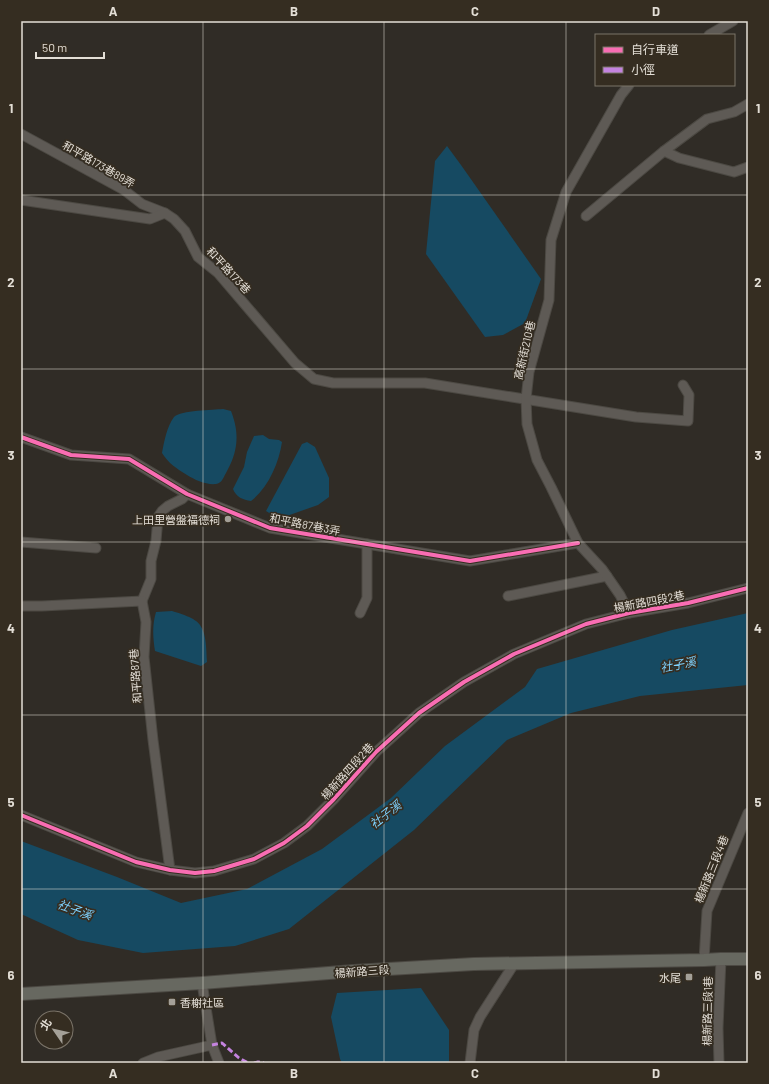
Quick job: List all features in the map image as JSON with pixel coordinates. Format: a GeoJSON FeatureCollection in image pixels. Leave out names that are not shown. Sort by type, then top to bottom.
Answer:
{"type":"FeatureCollection","features":[{"type":"Feature","properties":{"kind":"main road","name":"楊新路三段"},"geometry":{"type":"LineString","coordinates":[[21,994],[474,964],[748,959]]}},
{"type":"Feature","properties":{"kind":"street"},"geometry":{"type":"LineString","coordinates":[[711,34],[733,21]]}},
{"type":"Feature","properties":{"kind":"street","name":"高新街210巷"},"geometry":{"type":"LineString","coordinates":[[628,86],[621,95],[566,192],[551,240],[549,300],[529,372],[526,399],[527,424],[537,460],[578,543],[607,576],[629,612]]}},
{"type":"Feature","properties":{"kind":"street"},"geometry":{"type":"LineString","coordinates":[[586,216],[664,151],[707,119],[734,112],[748,104]]}},
{"type":"Feature","properties":{"kind":"street","name":"和平路173巷89弄"},"geometry":{"type":"LineString","coordinates":[[21,134],[124,190],[142,204],[165,213]]}},
{"type":"Feature","properties":{"kind":"street"},"geometry":{"type":"LineString","coordinates":[[664,151],[679,158],[734,172],[748,167]]}},
{"type":"Feature","properties":{"kind":"street"},"geometry":{"type":"LineString","coordinates":[[21,200],[150,219],[165,213]]}},
{"type":"Feature","properties":{"kind":"street","name":"和平路173巷"},"geometry":{"type":"LineString","coordinates":[[165,213],[174,219],[185,231],[198,257],[218,273],[295,363],[314,379],[333,383],[424,383],[526,399]]}},
{"type":"Feature","properties":{"kind":"street"},"geometry":{"type":"LineString","coordinates":[[526,399],[636,417],[688,421],[689,395],[683,385]]}},
{"type":"Feature","properties":{"kind":"street","name":"和平路87巷3弄"},"geometry":{"type":"LineString","coordinates":[[21,437],[71,455],[129,459],[187,494],[270,528],[470,561],[578,543]]}},
{"type":"Feature","properties":{"kind":"street"},"geometry":{"type":"LineString","coordinates":[[21,606],[142,601],[151,580],[151,561],[156,541],[158,517],[168,506],[182,499],[187,494]]}},
{"type":"Feature","properties":{"kind":"street"},"geometry":{"type":"LineString","coordinates":[[21,542],[96,548]]}},
{"type":"Feature","properties":{"kind":"street"},"geometry":{"type":"LineString","coordinates":[[360,613],[367,598],[367,544]]}},
{"type":"Feature","properties":{"kind":"street"},"geometry":{"type":"LineString","coordinates":[[508,596],[607,576]]}},
{"type":"Feature","properties":{"kind":"street","name":"楊新路四段2巷"},"geometry":{"type":"LineString","coordinates":[[21,815],[136,862],[170,870],[195,873],[214,871],[254,859],[284,843],[307,826],[334,799],[376,752],[419,713],[464,682],[514,654],[586,624],[629,612],[688,603],[748,588]]}},
{"type":"Feature","properties":{"kind":"street","name":"和平路87巷"},"geometry":{"type":"LineString","coordinates":[[142,601],[146,622],[145,664],[153,740],[170,870]]}},
{"type":"Feature","properties":{"kind":"street","name":"楊新路三段4巷"},"geometry":{"type":"LineString","coordinates":[[704,960],[707,912],[724,867],[748,813]]}},
{"type":"Feature","properties":{"kind":"street","name":"楊新路三段1巷"},"geometry":{"type":"LineString","coordinates":[[719,1063],[718,1028],[721,959]]}},
{"type":"Feature","properties":{"kind":"street"},"geometry":{"type":"LineString","coordinates":[[470,1063],[474,1030],[480,1017],[514,964]]}},
{"type":"Feature","properties":{"kind":"street"},"geometry":{"type":"LineString","coordinates":[[202,983],[212,1045],[220,1063]]}},
{"type":"Feature","properties":{"kind":"street"},"geometry":{"type":"LineString","coordinates":[[143,1063],[158,1057],[212,1045]]}},
{"type":"Feature","properties":{"kind":"water"},"geometry":{"type":"Polygon","coordinates":[[[447,146],[541,279],[525,323],[503,335],[485,337],[426,254],[435,161],[447,146]]]}},
{"type":"Feature","properties":{"kind":"water"},"geometry":{"type":"Polygon","coordinates":[[[223,409],[231,411],[234,419],[237,435],[235,450],[230,465],[221,481],[216,484],[205,483],[187,475],[167,460],[162,453],[165,439],[174,417],[183,413],[223,409]]]}},
{"type":"Feature","properties":{"kind":"water"},"geometry":{"type":"Polygon","coordinates":[[[263,435],[269,439],[279,440],[282,442],[281,450],[272,474],[263,489],[251,501],[245,500],[240,498],[233,489],[244,467],[247,452],[254,436],[263,435]]]}},
{"type":"Feature","properties":{"kind":"water"},"geometry":{"type":"Polygon","coordinates":[[[307,442],[315,447],[329,478],[329,497],[318,505],[281,518],[276,517],[266,511],[302,444],[307,442]]]}},
{"type":"Feature","properties":{"kind":"water"},"geometry":{"type":"Polygon","coordinates":[[[172,611],[195,620],[200,625],[204,633],[206,643],[207,662],[201,666],[155,651],[153,632],[156,612],[172,611]]]}},
{"type":"Feature","properties":{"kind":"water","name":"社子溪"},"geometry":{"type":"Polygon","coordinates":[[[748,613],[748,685],[640,696],[571,713],[507,740],[414,830],[289,929],[235,946],[143,953],[78,940],[21,914],[21,841],[181,903],[247,889],[322,849],[391,798],[445,746],[525,687],[537,669],[672,630],[748,613]]]}},
{"type":"Feature","properties":{"kind":"water"},"geometry":{"type":"Polygon","coordinates":[[[421,988],[449,1030],[449,1063],[342,1063],[331,1017],[337,993],[421,988]]]}},
{"type":"Feature","properties":{"kind":"marked path"},"geometry":{"type":"LineString","coordinates":[[212,1045],[222,1043],[239,1058],[248,1063]]}},
{"type":"Feature","properties":{"kind":"marked path"},"geometry":{"type":"LineString","coordinates":[[254,1063],[264,1063]]}},
{"type":"Feature","properties":{"kind":"cycle path"},"geometry":{"type":"LineString","coordinates":[[21,437],[71,455],[129,459],[187,494],[270,528],[470,561],[578,543]]}},
{"type":"Feature","properties":{"kind":"cycle path"},"geometry":{"type":"LineString","coordinates":[[21,815],[136,862],[170,870],[195,873],[214,871],[254,859],[284,843],[307,826],[334,799],[376,752],[419,713],[464,682],[514,654],[586,624],[629,613],[688,603],[748,588]]}},
{"type":"Feature","properties":{"kind":"place","name":"上田里營盤福德祠"},"geometry":{"type":"Point","coordinates":[228,519]}},
{"type":"Feature","properties":{"kind":"place","name":"水尾"},"geometry":{"type":"Point","coordinates":[689,977]}},
{"type":"Feature","properties":{"kind":"place","name":"香榭社區"},"geometry":{"type":"Point","coordinates":[172,1002]}}]}
